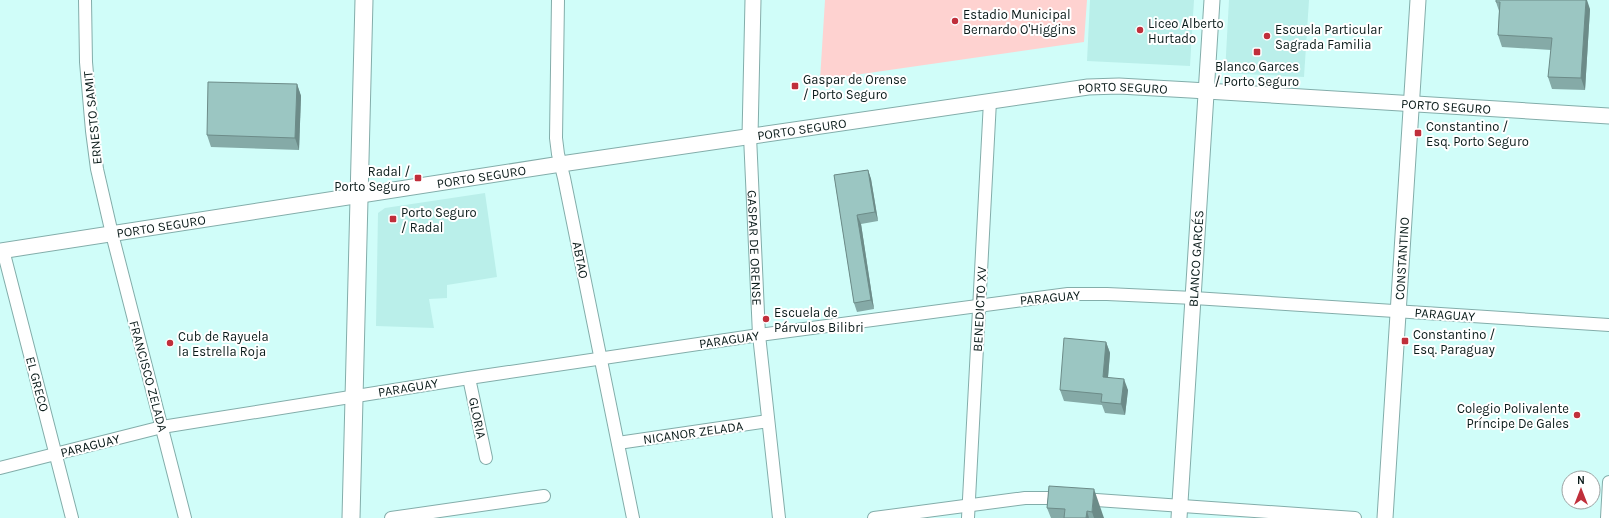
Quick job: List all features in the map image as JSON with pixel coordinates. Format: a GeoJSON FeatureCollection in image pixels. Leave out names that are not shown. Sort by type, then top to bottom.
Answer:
{"type":"FeatureCollection","features":[{"type":"Feature","properties":{"kind":"main road"},"geometry":{"type":"LineString","coordinates":[[350,518],[364,0]]}},
{"type":"Feature","properties":{"kind":"street","name":"ERNESTO SAMIT"},"geometry":{"type":"LineString","coordinates":[[84,0],[86,62],[92,131],[97,170],[112,234]]}},
{"type":"Feature","properties":{"kind":"street","name":"ABTAO"},"geometry":{"type":"LineString","coordinates":[[558,0],[555,131],[556,147],[561,164],[633,518]]}},
{"type":"Feature","properties":{"kind":"street","name":"GASPAR DE ORENSE"},"geometry":{"type":"LineString","coordinates":[[753,0],[750,136],[759,335],[779,518]]}},
{"type":"Feature","properties":{"kind":"street","name":"BLANCO GARCÉS"},"geometry":{"type":"LineString","coordinates":[[1180,512],[1212,0]]}},
{"type":"Feature","properties":{"kind":"street","name":"CONSTANTINO"},"geometry":{"type":"LineString","coordinates":[[1385,518],[1418,0]]}},
{"type":"Feature","properties":{"kind":"street","name":"PORTO SEGURO"},"geometry":{"type":"LineString","coordinates":[[2,250],[561,164],[1098,86],[1207,91],[1609,116]]}},
{"type":"Feature","properties":{"kind":"street","name":"BENEDICTO XV"},"geometry":{"type":"LineString","coordinates":[[968,518],[990,101]]}},
{"type":"Feature","properties":{"kind":"street","name":"FRANCISCO ZELADA"},"geometry":{"type":"LineString","coordinates":[[112,234],[185,518]]}},
{"type":"Feature","properties":{"kind":"street","name":"EL GRECO"},"geometry":{"type":"LineString","coordinates":[[2,250],[72,518]]}},
{"type":"Feature","properties":{"kind":"street","name":"PARAGUAY"},"geometry":{"type":"LineString","coordinates":[[0,468],[162,426],[601,358],[1051,295],[1088,293],[1194,298],[1609,325]]}},
{"type":"Feature","properties":{"kind":"street","name":"GLORIA"},"geometry":{"type":"LineString","coordinates":[[469,378],[486,458]]}},
{"type":"Feature","properties":{"kind":"street","name":"NICANOR ZELADA"},"geometry":{"type":"LineString","coordinates":[[618,443],[768,421]]}},
{"type":"Feature","properties":{"kind":"street"},"geometry":{"type":"LineString","coordinates":[[1607,518],[1609,482]]}},
{"type":"Feature","properties":{"kind":"street"},"geometry":{"type":"LineString","coordinates":[[391,518],[544,496]]}},
{"type":"Feature","properties":{"kind":"street"},"geometry":{"type":"LineString","coordinates":[[874,518],[1025,498],[1047,497],[1180,512],[1356,518]]}},
{"type":"Feature","properties":{"kind":"shaded area","name":"Estadio Municipal Bernardo O'Higgins"},"geometry":{"type":"Polygon","coordinates":[[[825,0],[1087,0],[1084,42],[820,80],[825,0]]]}},
{"type":"Feature","properties":{"kind":"shaded area","name":"Liceo Alberto Hurtado"},"geometry":{"type":"Polygon","coordinates":[[[1090,0],[1194,0],[1190,66],[1087,61],[1090,0]]]}},
{"type":"Feature","properties":{"kind":"shaded area","name":"Escuela Particular Sagrada Familia"},"geometry":{"type":"Polygon","coordinates":[[[1229,0],[1309,0],[1304,77],[1225,73],[1229,0]]]}},
{"type":"Feature","properties":{"kind":"shaded area"},"geometry":{"type":"Polygon","coordinates":[[[485,193],[497,277],[447,285],[447,298],[429,299],[434,328],[376,326],[378,213],[385,208],[485,193]]]}},
{"type":"Feature","properties":{"kind":"building"},"geometry":{"type":"Polygon","coordinates":[[[1496,0],[1586,0],[1581,78],[1548,77],[1552,38],[1498,35],[1500,2],[1496,2],[1496,0]]]}},
{"type":"Feature","properties":{"kind":"building"},"geometry":{"type":"Polygon","coordinates":[[[208,82],[297,84],[295,138],[207,135],[208,82]]]}},
{"type":"Feature","properties":{"kind":"building"},"geometry":{"type":"Polygon","coordinates":[[[868,170],[875,212],[857,215],[871,300],[854,303],[834,175],[868,170]]]}},
{"type":"Feature","properties":{"kind":"building"},"geometry":{"type":"Polygon","coordinates":[[[1064,338],[1106,342],[1103,377],[1124,379],[1121,404],[1101,402],[1102,394],[1060,390],[1064,338]]]}},
{"type":"Feature","properties":{"kind":"building"},"geometry":{"type":"Polygon","coordinates":[[[1049,486],[1094,489],[1092,512],[1087,511],[1086,518],[1064,518],[1065,509],[1047,508],[1049,486]]]}},
{"type":"Feature","properties":{"kind":"place","name":"Estadio Municipal Bernardo O'Higgins"},"geometry":{"type":"Point","coordinates":[955,21]}},
{"type":"Feature","properties":{"kind":"place","name":"Liceo Alberto Hurtado"},"geometry":{"type":"Point","coordinates":[1140,30]}},
{"type":"Feature","properties":{"kind":"place","name":"Escuela Particular Sagrada Familia"},"geometry":{"type":"Point","coordinates":[1267,36]}},
{"type":"Feature","properties":{"kind":"place","name":"Blanco Garces / Porto Seguro"},"geometry":{"type":"Point","coordinates":[1257,52]}},
{"type":"Feature","properties":{"kind":"place","name":"Gaspar de Orense / Porto Seguro"},"geometry":{"type":"Point","coordinates":[795,86]}},
{"type":"Feature","properties":{"kind":"place","name":"Constantino / Esq. Porto Seguro"},"geometry":{"type":"Point","coordinates":[1418,133]}},
{"type":"Feature","properties":{"kind":"place","name":"Radal / Porto Seguro"},"geometry":{"type":"Point","coordinates":[418,178]}},
{"type":"Feature","properties":{"kind":"place","name":"Porto Seguro / Radal"},"geometry":{"type":"Point","coordinates":[393,219]}},
{"type":"Feature","properties":{"kind":"place","name":"Escuela de Párvulos Bilibri"},"geometry":{"type":"Point","coordinates":[766,319]}},
{"type":"Feature","properties":{"kind":"place","name":"Constantino / Esq. Paraguay"},"geometry":{"type":"Point","coordinates":[1405,341]}},
{"type":"Feature","properties":{"kind":"place","name":"Cub de Rayuela la Estrella Roja"},"geometry":{"type":"Point","coordinates":[170,343]}},
{"type":"Feature","properties":{"kind":"place","name":"Colegio Polivalente Príncipe De Gales"},"geometry":{"type":"Point","coordinates":[1577,415]}}]}
